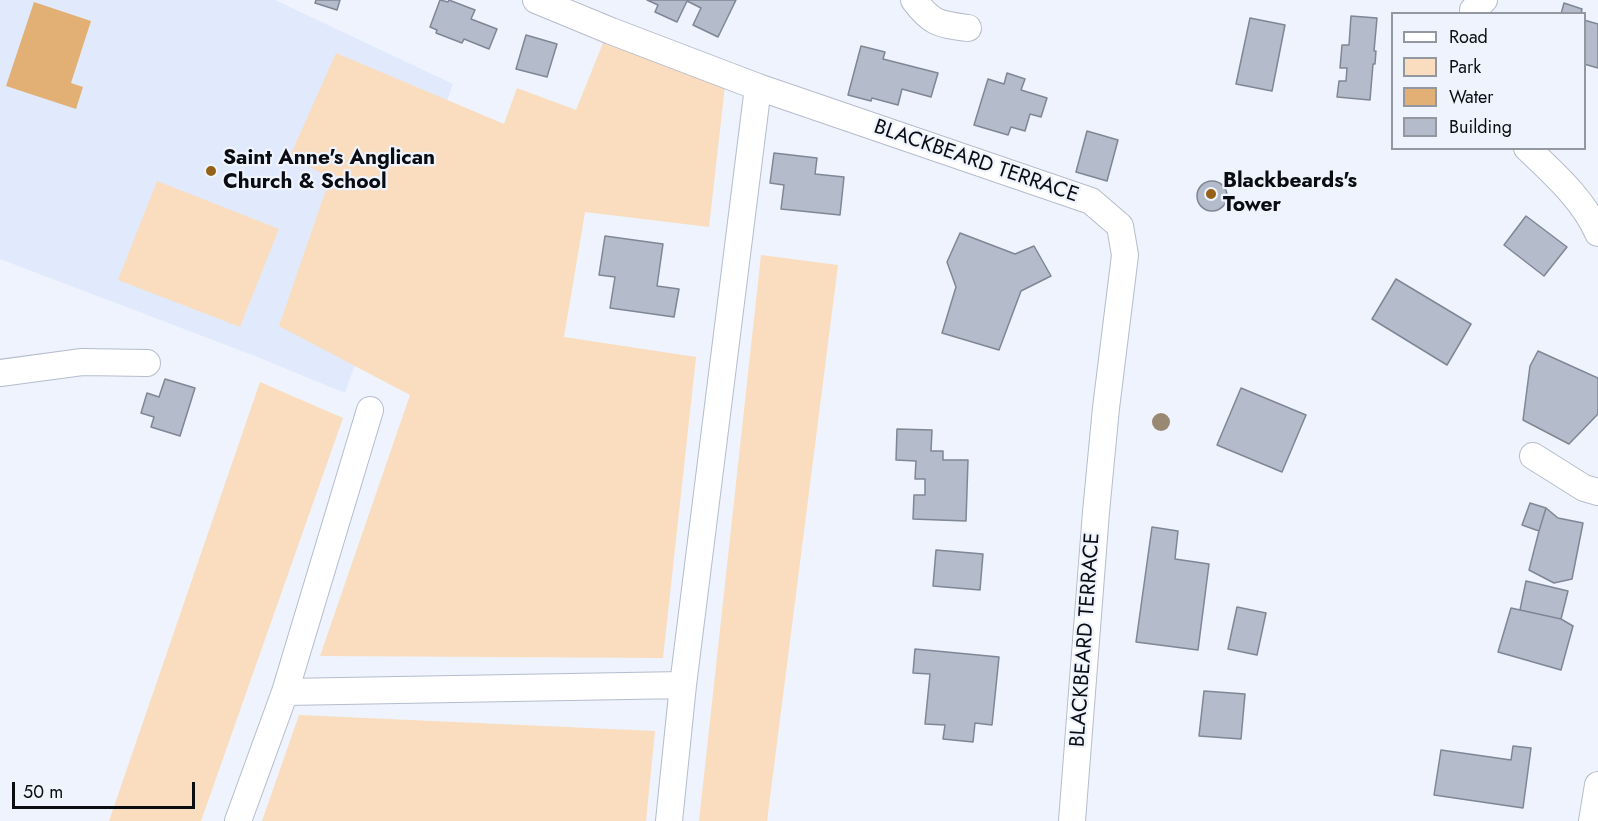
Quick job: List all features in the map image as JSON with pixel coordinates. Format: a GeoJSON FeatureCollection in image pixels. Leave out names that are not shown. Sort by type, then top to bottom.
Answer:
{"type":"FeatureCollection","features":[{"type":"Feature","properties":{"kind":"street","name":"BLACKBEARD TERRACE"},"geometry":{"type":"LineString","coordinates":[[536,0],[758,87],[1091,201],[1120,226],[1125,255],[1097,501],[1072,821]]}},
{"type":"Feature","properties":{"kind":"street"},"geometry":{"type":"LineString","coordinates":[[914,0],[927,17],[945,25],[968,28]]}},
{"type":"Feature","properties":{"kind":"street"},"geometry":{"type":"LineString","coordinates":[[1473,12],[1484,0]]}},
{"type":"Feature","properties":{"kind":"street"},"geometry":{"type":"LineString","coordinates":[[669,821],[683,685],[758,87]]}},
{"type":"Feature","properties":{"kind":"street"},"geometry":{"type":"LineString","coordinates":[[1529,150],[1561,180],[1592,220],[1598,233]]}},
{"type":"Feature","properties":{"kind":"street"},"geometry":{"type":"LineString","coordinates":[[0,373],[82,362],[147,363]]}},
{"type":"Feature","properties":{"kind":"street"},"geometry":{"type":"LineString","coordinates":[[238,821],[285,692],[370,410]]}},
{"type":"Feature","properties":{"kind":"street"},"geometry":{"type":"LineString","coordinates":[[1533,456],[1584,488],[1598,492]]}},
{"type":"Feature","properties":{"kind":"street"},"geometry":{"type":"LineString","coordinates":[[285,692],[683,685]]}},
{"type":"Feature","properties":{"kind":"street"},"geometry":{"type":"LineString","coordinates":[[1592,821],[1598,785]]}},
{"type":"Feature","properties":{"kind":"shaded area","name":"Saint Anne's Anglican Church & School"},"geometry":{"type":"Polygon","coordinates":[[[0,0],[275,0],[453,84],[345,393],[255,356],[0,259],[0,0]]]}},
{"type":"Feature","properties":{"kind":"green space"},"geometry":{"type":"Polygon","coordinates":[[[603,43],[725,86],[709,227],[585,212],[564,337],[696,357],[663,658],[320,656],[410,395],[279,326],[330,178],[290,156],[336,53],[504,124],[517,88],[576,110],[603,43]]]}},
{"type":"Feature","properties":{"kind":"green space"},"geometry":{"type":"Polygon","coordinates":[[[157,181],[279,229],[240,327],[118,280],[157,181]]]}},
{"type":"Feature","properties":{"kind":"green space"},"geometry":{"type":"Polygon","coordinates":[[[761,255],[838,265],[767,821],[699,821],[761,255]]]}},
{"type":"Feature","properties":{"kind":"green space"},"geometry":{"type":"Polygon","coordinates":[[[260,382],[343,418],[201,821],[109,821],[260,382]]]}},
{"type":"Feature","properties":{"kind":"green space"},"geometry":{"type":"Polygon","coordinates":[[[299,715],[655,731],[646,821],[262,821],[299,715]]]}},
{"type":"Feature","properties":{"kind":"water"},"geometry":{"type":"Polygon","coordinates":[[[34,2],[91,21],[71,83],[83,87],[76,109],[6,86],[34,2]]]}},
{"type":"Feature","properties":{"kind":"building"},"geometry":{"type":"Polygon","coordinates":[[[316,0],[340,0],[337,10],[315,3],[316,0]]]}},
{"type":"Feature","properties":{"kind":"building"},"geometry":{"type":"Polygon","coordinates":[[[440,0],[448,2],[449,0],[475,10],[471,19],[497,29],[489,49],[464,39],[462,43],[436,33],[437,30],[430,27],[440,0]]]}},
{"type":"Feature","properties":{"kind":"building"},"geometry":{"type":"Polygon","coordinates":[[[647,0],[736,0],[718,37],[693,25],[701,8],[687,1],[677,22],[655,12],[658,5],[647,0]]]}},
{"type":"Feature","properties":{"kind":"building"},"geometry":{"type":"Polygon","coordinates":[[[1564,3],[1582,9],[1581,12],[1562,12],[1564,3]]]}},
{"type":"Feature","properties":{"kind":"building"},"geometry":{"type":"Polygon","coordinates":[[[1351,16],[1377,18],[1375,64],[1373,64],[1370,100],[1337,97],[1339,81],[1346,81],[1347,68],[1340,68],[1342,45],[1349,45],[1351,16]]]}},
{"type":"Feature","properties":{"kind":"building"},"geometry":{"type":"Polygon","coordinates":[[[1250,18],[1285,25],[1272,91],[1236,84],[1250,18]]]}},
{"type":"Feature","properties":{"kind":"building"},"geometry":{"type":"Polygon","coordinates":[[[1586,21],[1598,24],[1598,68],[1586,65],[1586,21]]]}},
{"type":"Feature","properties":{"kind":"building"},"geometry":{"type":"Polygon","coordinates":[[[526,35],[557,44],[547,77],[516,69],[526,35]]]}},
{"type":"Feature","properties":{"kind":"building"},"geometry":{"type":"Polygon","coordinates":[[[861,46],[885,52],[883,59],[938,73],[931,97],[902,89],[898,105],[848,95],[861,46]]]}},
{"type":"Feature","properties":{"kind":"building"},"geometry":{"type":"Polygon","coordinates":[[[1007,73],[1025,79],[1021,90],[1047,98],[1041,117],[1030,114],[1025,131],[1011,127],[1008,135],[974,125],[988,79],[1004,84],[1007,73]]]}},
{"type":"Feature","properties":{"kind":"building"},"geometry":{"type":"Polygon","coordinates":[[[1087,131],[1118,140],[1107,181],[1076,172],[1087,131]]]}},
{"type":"Feature","properties":{"kind":"building"},"geometry":{"type":"Polygon","coordinates":[[[774,153],[817,158],[815,174],[844,177],[840,215],[781,209],[784,185],[770,183],[774,153]]]}},
{"type":"Feature","properties":{"kind":"building"},"geometry":{"type":"Polygon","coordinates":[[[1212,181],[1223,185],[1227,196],[1223,207],[1212,211],[1201,207],[1197,196],[1201,185],[1212,181]]]}},
{"type":"Feature","properties":{"kind":"building"},"geometry":{"type":"Polygon","coordinates":[[[1526,216],[1567,247],[1544,276],[1504,245],[1526,216]]]}},
{"type":"Feature","properties":{"kind":"building"},"geometry":{"type":"Polygon","coordinates":[[[960,233],[1015,254],[1034,246],[1051,276],[1021,291],[999,350],[942,333],[956,287],[947,262],[960,233]]]}},
{"type":"Feature","properties":{"kind":"building"},"geometry":{"type":"Polygon","coordinates":[[[605,236],[663,244],[657,286],[679,289],[674,317],[610,308],[615,277],[599,275],[605,236]]]}},
{"type":"Feature","properties":{"kind":"building"},"geometry":{"type":"Polygon","coordinates":[[[1396,279],[1471,324],[1447,365],[1372,319],[1396,279]]]}},
{"type":"Feature","properties":{"kind":"building"},"geometry":{"type":"Polygon","coordinates":[[[1538,351],[1598,378],[1598,414],[1569,444],[1523,420],[1530,366],[1538,351]]]}},
{"type":"Feature","properties":{"kind":"building"},"geometry":{"type":"Polygon","coordinates":[[[165,379],[195,388],[180,436],[151,427],[154,417],[141,413],[147,393],[159,397],[165,379]]]}},
{"type":"Feature","properties":{"kind":"building"},"geometry":{"type":"Polygon","coordinates":[[[1241,388],[1306,415],[1282,472],[1217,445],[1241,388]]]}},
{"type":"Feature","properties":{"kind":"building"},"geometry":{"type":"Polygon","coordinates":[[[897,429],[932,430],[931,451],[943,451],[943,460],[968,460],[966,521],[913,519],[914,495],[925,495],[925,479],[915,479],[916,461],[896,460],[897,429]]]}},
{"type":"Feature","properties":{"kind":"building"},"geometry":{"type":"Polygon","coordinates":[[[1530,503],[1546,508],[1539,531],[1522,525],[1530,503]]]}},
{"type":"Feature","properties":{"kind":"building"},"geometry":{"type":"Polygon","coordinates":[[[1546,508],[1558,518],[1583,523],[1572,579],[1554,583],[1529,570],[1546,508]]]}},
{"type":"Feature","properties":{"kind":"building"},"geometry":{"type":"Polygon","coordinates":[[[1152,527],[1178,531],[1175,559],[1209,564],[1198,650],[1136,642],[1152,527]]]}},
{"type":"Feature","properties":{"kind":"building"},"geometry":{"type":"Polygon","coordinates":[[[936,550],[983,554],[980,590],[933,586],[936,550]]]}},
{"type":"Feature","properties":{"kind":"building"},"geometry":{"type":"Polygon","coordinates":[[[1526,581],[1568,591],[1561,619],[1520,610],[1526,581]]]}},
{"type":"Feature","properties":{"kind":"building"},"geometry":{"type":"Polygon","coordinates":[[[1237,607],[1266,613],[1257,655],[1228,649],[1237,607]]]}},
{"type":"Feature","properties":{"kind":"building"},"geometry":{"type":"Polygon","coordinates":[[[1511,608],[1561,619],[1573,626],[1561,670],[1498,652],[1511,608]]]}},
{"type":"Feature","properties":{"kind":"building"},"geometry":{"type":"Polygon","coordinates":[[[915,649],[999,657],[992,725],[975,723],[973,742],[943,739],[945,725],[925,724],[930,674],[913,673],[915,649]]]}},
{"type":"Feature","properties":{"kind":"building"},"geometry":{"type":"Polygon","coordinates":[[[1204,691],[1245,694],[1241,739],[1199,736],[1204,691]]]}},
{"type":"Feature","properties":{"kind":"building"},"geometry":{"type":"Polygon","coordinates":[[[1513,746],[1531,748],[1523,808],[1434,795],[1441,750],[1511,760],[1513,746]]]}},
{"type":"Feature","properties":{"kind":"place","name":"Saint Anne's Anglican Church & School"},"geometry":{"type":"Point","coordinates":[211,171]}},
{"type":"Feature","properties":{"kind":"place","name":"Blackbeards's Tower"},"geometry":{"type":"Point","coordinates":[1211,194]}}]}
